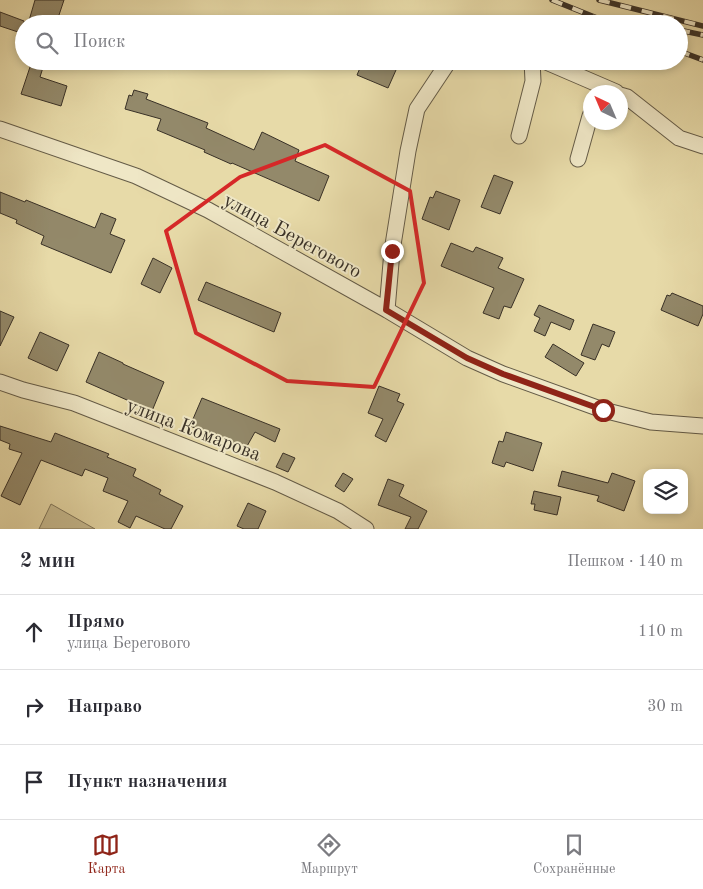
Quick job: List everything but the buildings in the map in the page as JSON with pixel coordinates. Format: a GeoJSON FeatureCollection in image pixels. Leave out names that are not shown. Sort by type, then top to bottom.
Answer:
{"type":"FeatureCollection","features":[{"type":"Feature","properties":{"kind":"street"},"geometry":{"type":"LineString","coordinates":[[386,310],[392,251],[417,108],[443,70]]}},
{"type":"Feature","properties":{"kind":"street"},"geometry":{"type":"LineString","coordinates":[[519,136],[533,81],[532,70]]}},
{"type":"Feature","properties":{"kind":"street"},"geometry":{"type":"LineString","coordinates":[[560,70],[587,85]]}},
{"type":"Feature","properties":{"kind":"street"},"geometry":{"type":"LineString","coordinates":[[628,99],[679,138],[703,146]]}},
{"type":"Feature","properties":{"kind":"street","name":"улица Берегового"},"geometry":{"type":"LineString","coordinates":[[0,129],[136,176],[208,210],[467,358],[503,374],[603,410],[651,422],[703,426]]}},
{"type":"Feature","properties":{"kind":"street"},"geometry":{"type":"LineString","coordinates":[[578,159],[586,130]]}},
{"type":"Feature","properties":{"kind":"street","name":"улица Комарова"},"geometry":{"type":"LineString","coordinates":[[0,382],[74,403],[275,482],[338,511],[366,529]]}},
{"type":"Feature","properties":{"kind":"highlighted area"},"geometry":{"type":"Polygon","coordinates":[[[325,145],[410,191],[424,283],[374,387],[287,381],[196,333],[166,231],[240,177],[325,145]]]}},
{"type":"Feature","properties":{"kind":"shaded area"},"geometry":{"type":"Polygon","coordinates":[[[51,504],[95,529],[39,529],[51,504]]]}},
{"type":"Feature","properties":{"kind":"railway"},"geometry":{"type":"LineString","coordinates":[[552,0],[590,15]]}},
{"type":"Feature","properties":{"kind":"railway"},"geometry":{"type":"LineString","coordinates":[[599,0],[659,15]]}},
{"type":"Feature","properties":{"kind":"railway"},"geometry":{"type":"LineString","coordinates":[[688,22],[703,26]]}},
{"type":"Feature","properties":{"kind":"railway"},"geometry":{"type":"LineString","coordinates":[[688,32],[703,35]]}},
{"type":"Feature","properties":{"kind":"railway"},"geometry":{"type":"LineString","coordinates":[[688,54],[703,60]]}},
{"type":"Feature","properties":{"kind":"route"},"geometry":{"type":"LineString","coordinates":[[392,251],[386,310],[467,358],[503,374],[603,410]]}}]}
